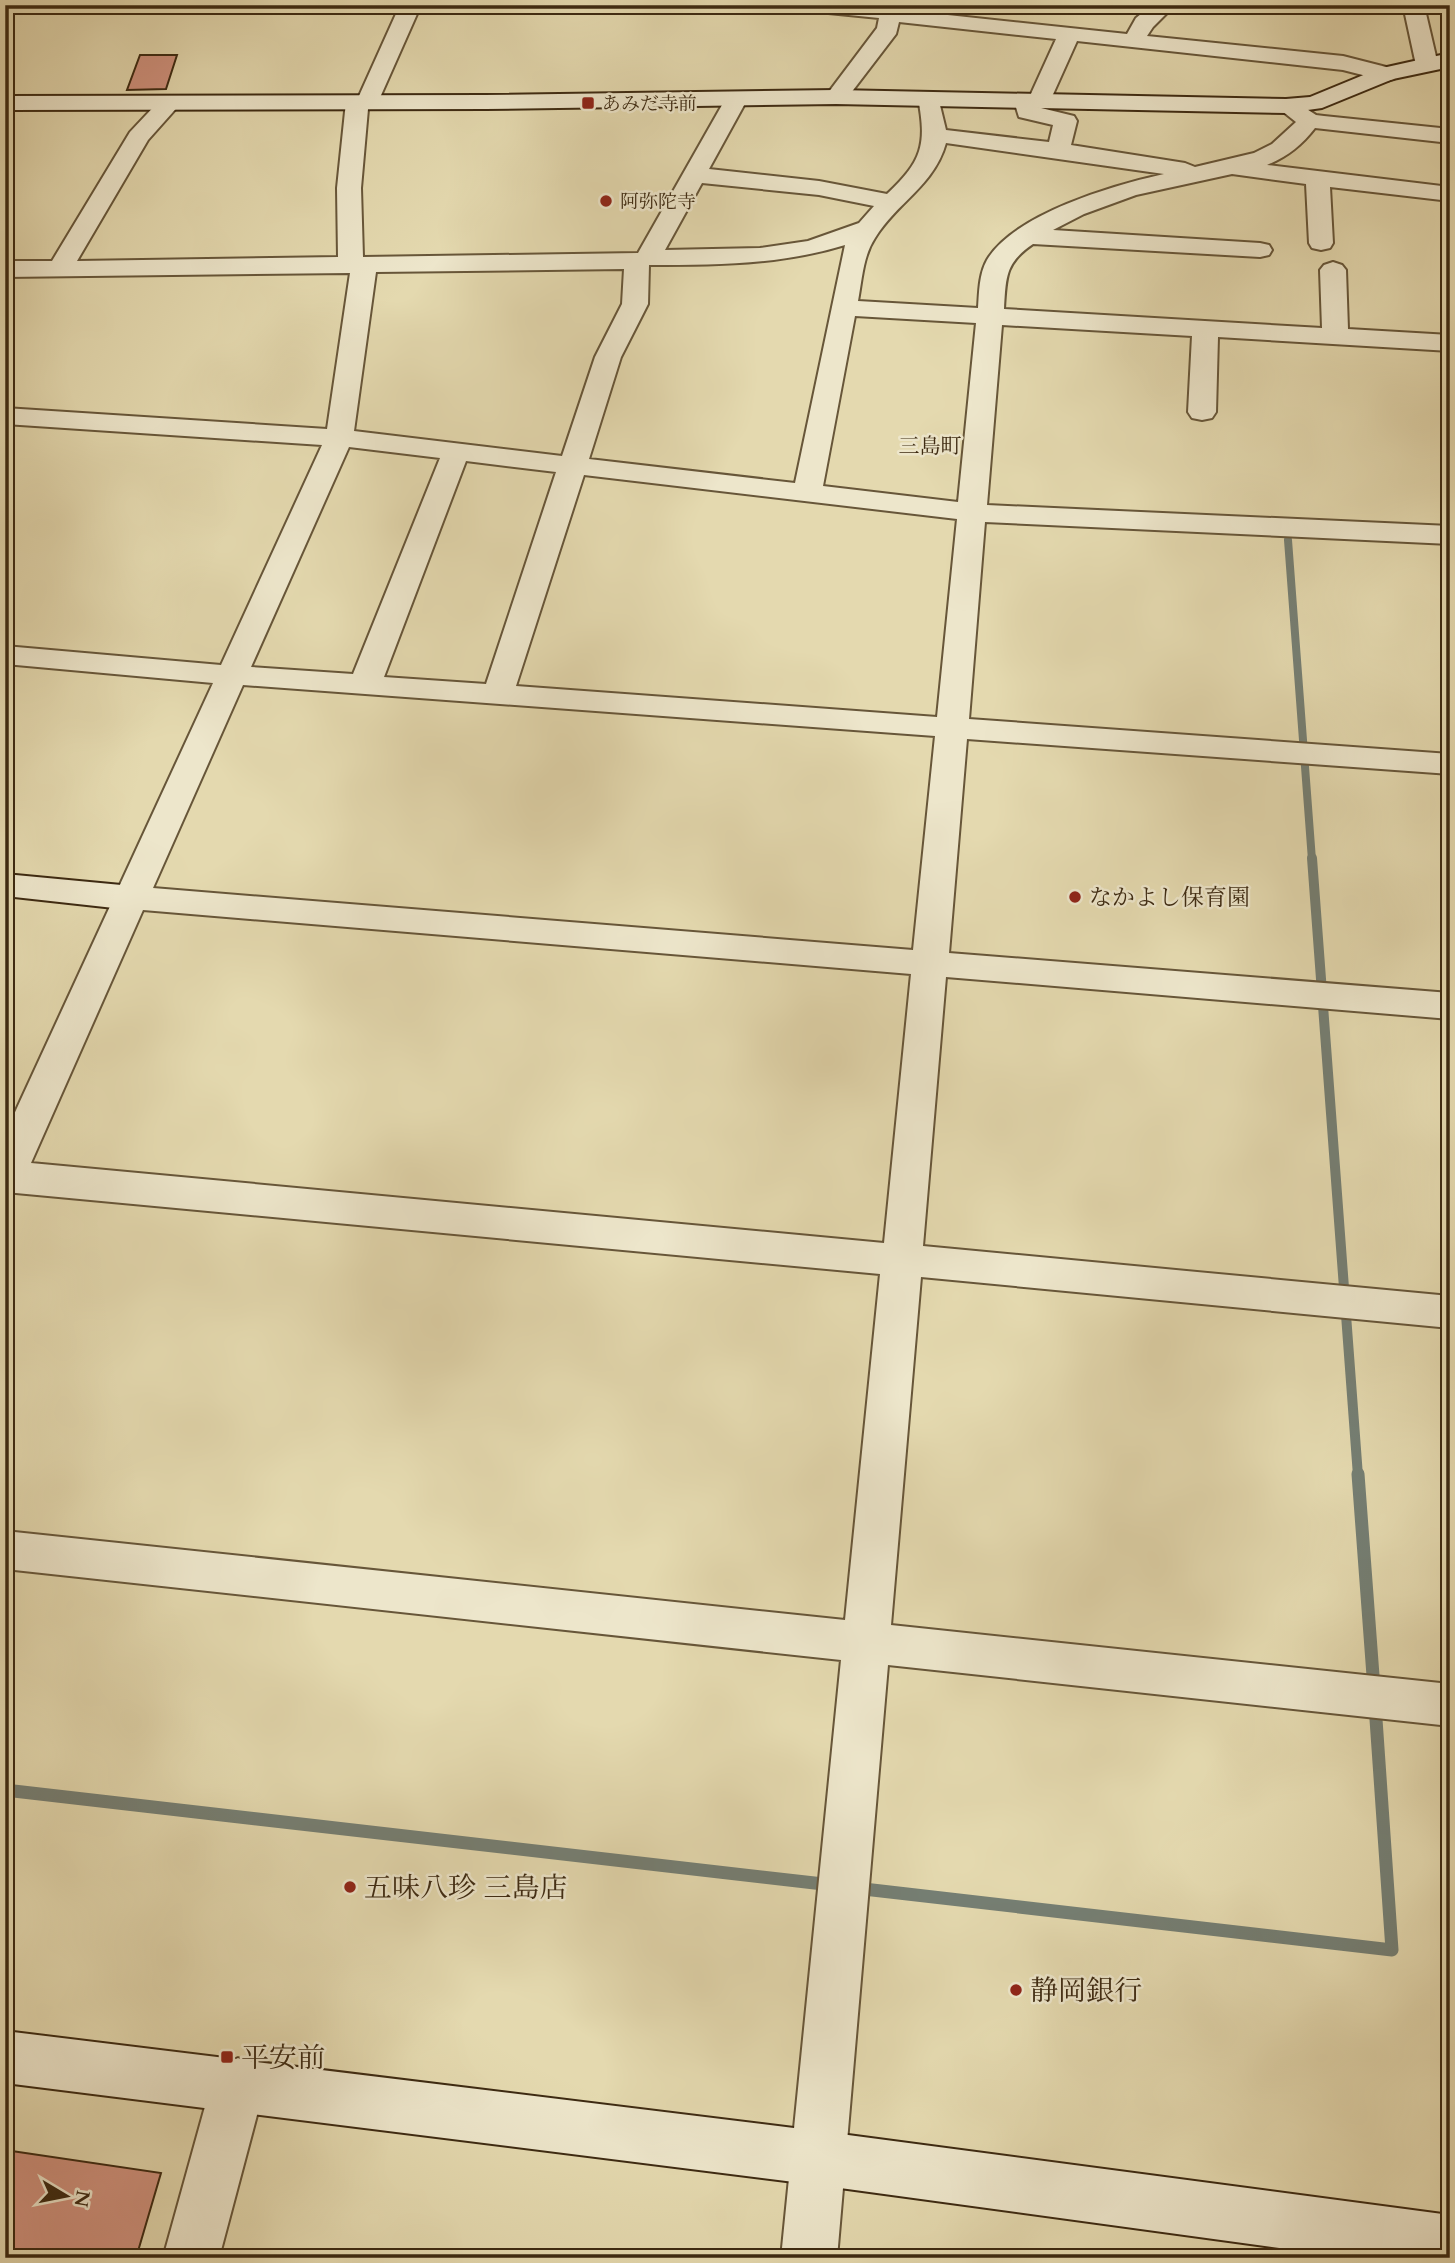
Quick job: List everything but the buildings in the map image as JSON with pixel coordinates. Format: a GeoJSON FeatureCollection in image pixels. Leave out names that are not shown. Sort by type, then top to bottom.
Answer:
{"type":"FeatureCollection","features":[{"type":"Feature","properties":{"kind":"street"},"geometry":{"type":"LineString","coordinates":[[5,6],[92,5]]}},
{"type":"Feature","properties":{"kind":"street"},"geometry":{"type":"LineString","coordinates":[[411,5],[362,102],[349,188],[358,266],[338,438],[5,1176],[1450,1312]]}},
{"type":"Feature","properties":{"kind":"street"},"geometry":{"type":"LineString","coordinates":[[808,5],[891,11],[1018,29],[1343,64],[1386,74]]}},
{"type":"Feature","properties":{"kind":"street"},"geometry":{"type":"LineString","coordinates":[[1018,29],[1024,5]]}},
{"type":"Feature","properties":{"kind":"street"},"geometry":{"type":"LineString","coordinates":[[1134,40],[1144,23],[1165,5]]}},
{"type":"Feature","properties":{"kind":"street"},"geometry":{"type":"LineString","coordinates":[[1413,5],[1427,65]]}},
{"type":"Feature","properties":{"kind":"street"},"geometry":{"type":"LineString","coordinates":[[836,97],[888,29],[891,11]]}},
{"type":"Feature","properties":{"kind":"street"},"geometry":{"type":"LineString","coordinates":[[1058,150],[1066,121],[1027,112],[1069,34]]}},
{"type":"Feature","properties":{"kind":"street"},"geometry":{"type":"LineString","coordinates":[[5,103],[836,97],[1286,106],[1314,103],[1386,74],[1450,60]]}},
{"type":"Feature","properties":{"kind":"street"},"geometry":{"type":"LineString","coordinates":[[498,694],[608,357],[635,304],[642,259],[737,98]]}},
{"type":"Feature","properties":{"kind":"street"},"geometry":{"type":"LineString","coordinates":[[807,493],[855,251],[869,228],[920,179],[933,149],[935,121],[929,98]]}},
{"type":"Feature","properties":{"kind":"street"},"geometry":{"type":"LineString","coordinates":[[60,268],[138,137],[170,103]]}},
{"type":"Feature","properties":{"kind":"street"},"geometry":{"type":"LineString","coordinates":[[1286,106],[1309,120],[1450,136]]}},
{"type":"Feature","properties":{"kind":"street"},"geometry":{"type":"LineString","coordinates":[[809,2258],[951,727],[990,316],[998,263],[1009,249],[1046,223],[1095,202],[1162,181],[1233,168],[1265,158],[1300,135],[1309,120]]}},
{"type":"Feature","properties":{"kind":"street"},"geometry":{"type":"LineString","coordinates":[[934,135],[1058,150],[1204,173]]}},
{"type":"Feature","properties":{"kind":"street"},"geometry":{"type":"LineString","coordinates":[[1233,168],[1450,194]]}},
{"type":"Feature","properties":{"kind":"street"},"geometry":{"type":"LineString","coordinates":[[694,175],[829,189],[894,203]]}},
{"type":"Feature","properties":{"kind":"street"},"geometry":{"type":"LineString","coordinates":[[1318,179],[1321,243]]}},
{"type":"Feature","properties":{"kind":"street"},"geometry":{"type":"LineString","coordinates":[[5,269],[358,266],[772,257],[836,242],[869,228]]}},
{"type":"Feature","properties":{"kind":"street"},"geometry":{"type":"LineString","coordinates":[[1028,236],[1261,250]]}},
{"type":"Feature","properties":{"kind":"street"},"geometry":{"type":"LineString","coordinates":[[1333,270],[1335,337]]}},
{"type":"Feature","properties":{"kind":"street"},"geometry":{"type":"LineString","coordinates":[[845,307],[1450,343]]}},
{"type":"Feature","properties":{"kind":"street"},"geometry":{"type":"LineString","coordinates":[[1202,412],[1205,329]]}},
{"type":"Feature","properties":{"kind":"street"},"geometry":{"type":"LineString","coordinates":[[5,416],[338,438],[972,512],[1450,535]]}},
{"type":"Feature","properties":{"kind":"street"},"geometry":{"type":"LineString","coordinates":[[365,685],[456,452]]}},
{"type":"Feature","properties":{"kind":"street"},"geometry":{"type":"LineString","coordinates":[[5,655],[365,685],[1450,764]]}},
{"type":"Feature","properties":{"kind":"street"},"geometry":{"type":"LineString","coordinates":[[5,885],[132,898],[1450,1006]]}},
{"type":"Feature","properties":{"kind":"street"},"geometry":{"type":"LineString","coordinates":[[5,1550],[1450,1705]]}},
{"type":"Feature","properties":{"kind":"street"},"geometry":{"type":"LineString","coordinates":[[5,2057],[818,2158],[1322,2242],[1450,2243]]}},
{"type":"Feature","properties":{"kind":"street"},"geometry":{"type":"LineString","coordinates":[[191,2258],[238,2085]]}},
{"type":"Feature","properties":{"kind":"waterway"},"geometry":{"type":"LineString","coordinates":[[1288,540],[1312,860]]}},
{"type":"Feature","properties":{"kind":"waterway"},"geometry":{"type":"LineString","coordinates":[[1312,858],[1358,1476]]}},
{"type":"Feature","properties":{"kind":"waterway"},"geometry":{"type":"LineString","coordinates":[[1358,1474],[1374,1689]]}},
{"type":"Feature","properties":{"kind":"waterway"},"geometry":{"type":"LineString","coordinates":[[855,1888],[1392,1950],[1375,1705]]}},
{"type":"Feature","properties":{"kind":"waterway"},"geometry":{"type":"LineString","coordinates":[[5,1790],[832,1885]]}},
{"type":"Feature","properties":{"kind":"place","name":"あみだ寺前"},"geometry":{"type":"Point","coordinates":[588,103]}},
{"type":"Feature","properties":{"kind":"place","name":"阿弥陀寺"},"geometry":{"type":"Point","coordinates":[606,201]}},
{"type":"Feature","properties":{"kind":"place","name":"なかよし保育園"},"geometry":{"type":"Point","coordinates":[1075,897]}},
{"type":"Feature","properties":{"kind":"place","name":"五味八珍 三島店"},"geometry":{"type":"Point","coordinates":[350,1887]}},
{"type":"Feature","properties":{"kind":"place","name":"静岡銀行"},"geometry":{"type":"Point","coordinates":[1016,1990]}},
{"type":"Feature","properties":{"kind":"place","name":"平安前"},"geometry":{"type":"Point","coordinates":[227,2057]}},
{"type":"Feature","properties":{"kind":"district","name":"三島町"},"geometry":{"type":"Point","coordinates":[930,446]}}]}
